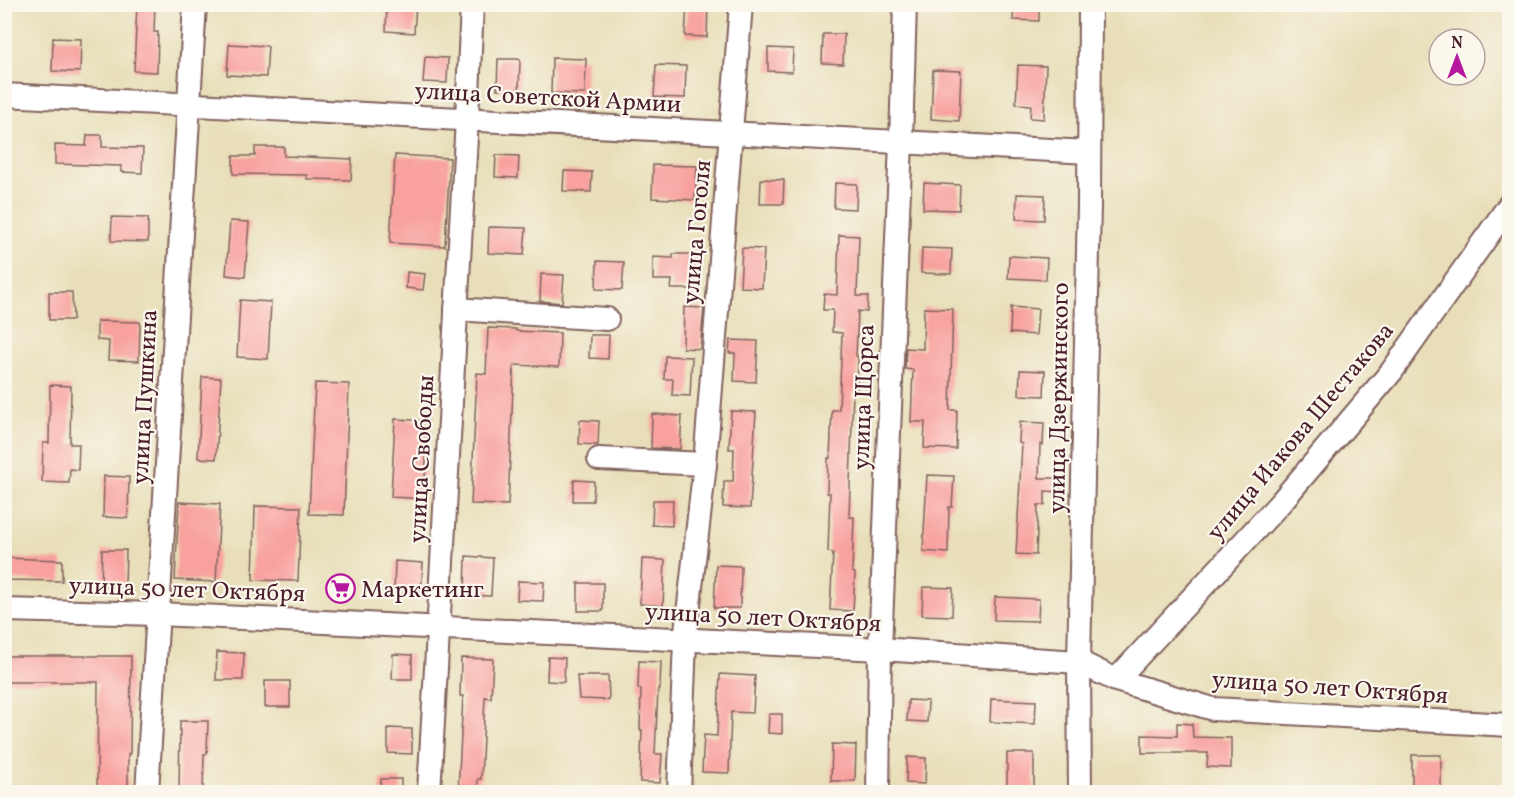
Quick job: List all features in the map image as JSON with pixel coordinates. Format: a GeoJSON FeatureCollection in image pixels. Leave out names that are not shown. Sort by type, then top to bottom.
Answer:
{"type":"FeatureCollection","features":[{"type":"Feature","properties":{"kind":"street","name":"улица Пушкина"},"geometry":{"type":"LineString","coordinates":[[147,792],[195,4]]}},
{"type":"Feature","properties":{"kind":"street","name":"улица Свободы"},"geometry":{"type":"LineString","coordinates":[[429,792],[472,4]]}},
{"type":"Feature","properties":{"kind":"street","name":"улица Гоголя"},"geometry":{"type":"LineString","coordinates":[[679,792],[685,640],[705,464],[741,4]]}},
{"type":"Feature","properties":{"kind":"street","name":"улица Щорса"},"geometry":{"type":"LineString","coordinates":[[878,792],[880,650],[901,142],[904,4]]}},
{"type":"Feature","properties":{"kind":"street","name":"улица Дзержинского"},"geometry":{"type":"LineString","coordinates":[[1080,792],[1090,4]]}},
{"type":"Feature","properties":{"kind":"street","name":"улица Советской Армии"},"geometry":{"type":"LineString","coordinates":[[4,95],[1089,152]]}},
{"type":"Feature","properties":{"kind":"street","name":"улица Иакова Шестакова"},"geometry":{"type":"LineString","coordinates":[[1116,680],[1281,502],[1392,371],[1509,204]]}},
{"type":"Feature","properties":{"kind":"street"},"geometry":{"type":"LineString","coordinates":[[456,309],[607,319]]}},
{"type":"Feature","properties":{"kind":"street"},"geometry":{"type":"LineString","coordinates":[[599,459],[705,464]]}},
{"type":"Feature","properties":{"kind":"street","name":"улица 50 лет Октября"},"geometry":{"type":"LineString","coordinates":[[4,610],[158,614],[1080,662],[1116,680],[1212,709],[1509,725]]}},
{"type":"Feature","properties":{"kind":"building"},"geometry":{"type":"Polygon","coordinates":[[[137,4],[155,4],[154,32],[158,32],[157,72],[134,71],[137,4]]]}},
{"type":"Feature","properties":{"kind":"building"},"geometry":{"type":"Polygon","coordinates":[[[387,4],[416,4],[414,33],[386,31],[387,4]]]}},
{"type":"Feature","properties":{"kind":"building"},"geometry":{"type":"Polygon","coordinates":[[[687,4],[708,4],[707,37],[685,36],[687,4]]]}},
{"type":"Feature","properties":{"kind":"building"},"geometry":{"type":"Polygon","coordinates":[[[1014,4],[1039,4],[1039,21],[1013,20],[1014,4]]]}},
{"type":"Feature","properties":{"kind":"building"},"geometry":{"type":"Polygon","coordinates":[[[823,34],[844,34],[843,64],[822,63],[823,34]]]}},
{"type":"Feature","properties":{"kind":"building"},"geometry":{"type":"Polygon","coordinates":[[[53,38],[81,39],[80,72],[52,71],[53,38]]]}},
{"type":"Feature","properties":{"kind":"building"},"geometry":{"type":"Polygon","coordinates":[[[229,44],[268,46],[266,77],[227,75],[229,44]]]}},
{"type":"Feature","properties":{"kind":"building"},"geometry":{"type":"Polygon","coordinates":[[[768,48],[793,49],[792,72],[768,71],[768,48]]]}},
{"type":"Feature","properties":{"kind":"building"},"geometry":{"type":"Polygon","coordinates":[[[425,57],[448,58],[447,83],[423,82],[425,57]]]}},
{"type":"Feature","properties":{"kind":"building"},"geometry":{"type":"Polygon","coordinates":[[[552,58],[586,59],[585,94],[551,93],[552,58]]]}},
{"type":"Feature","properties":{"kind":"building"},"geometry":{"type":"Polygon","coordinates":[[[498,59],[520,59],[519,90],[497,89],[498,59]]]}},
{"type":"Feature","properties":{"kind":"building"},"geometry":{"type":"Polygon","coordinates":[[[656,65],[686,66],[685,98],[654,97],[656,65]]]}},
{"type":"Feature","properties":{"kind":"building"},"geometry":{"type":"Polygon","coordinates":[[[1018,65],[1046,66],[1044,119],[1030,118],[1031,105],[1016,104],[1018,65]]]}},
{"type":"Feature","properties":{"kind":"building"},"geometry":{"type":"Polygon","coordinates":[[[933,70],[961,71],[959,121],[931,119],[933,70]]]}},
{"type":"Feature","properties":{"kind":"building"},"geometry":{"type":"Polygon","coordinates":[[[87,135],[102,135],[102,147],[143,148],[142,173],[121,172],[121,166],[55,164],[55,145],[86,146],[87,135]]]}},
{"type":"Feature","properties":{"kind":"building"},"geometry":{"type":"Polygon","coordinates":[[[255,147],[284,147],[284,156],[352,159],[351,180],[307,179],[307,175],[233,174],[233,156],[255,156],[255,147]]]}},
{"type":"Feature","properties":{"kind":"building"},"geometry":{"type":"Polygon","coordinates":[[[395,155],[450,158],[445,246],[390,243],[395,155]]]}},
{"type":"Feature","properties":{"kind":"building"},"geometry":{"type":"Polygon","coordinates":[[[496,155],[519,156],[518,178],[495,177],[496,155]]]}},
{"type":"Feature","properties":{"kind":"building"},"geometry":{"type":"Polygon","coordinates":[[[653,165],[697,166],[695,200],[652,198],[653,165]]]}},
{"type":"Feature","properties":{"kind":"building"},"geometry":{"type":"Polygon","coordinates":[[[564,171],[592,172],[591,192],[563,191],[564,171]]]}},
{"type":"Feature","properties":{"kind":"building"},"geometry":{"type":"Polygon","coordinates":[[[761,179],[784,180],[783,204],[760,204],[761,179]]]}},
{"type":"Feature","properties":{"kind":"building"},"geometry":{"type":"Polygon","coordinates":[[[835,183],[857,184],[856,209],[834,208],[835,183]]]}},
{"type":"Feature","properties":{"kind":"building"},"geometry":{"type":"Polygon","coordinates":[[[924,183],[960,185],[959,210],[923,209],[924,183]]]}},
{"type":"Feature","properties":{"kind":"building"},"geometry":{"type":"Polygon","coordinates":[[[1017,194],[1045,195],[1044,220],[1016,219],[1017,194]]]}},
{"type":"Feature","properties":{"kind":"building"},"geometry":{"type":"Polygon","coordinates":[[[112,217],[148,218],[148,242],[111,241],[112,217]]]}},
{"type":"Feature","properties":{"kind":"building"},"geometry":{"type":"Polygon","coordinates":[[[230,221],[249,222],[245,277],[226,275],[230,221]]]}},
{"type":"Feature","properties":{"kind":"building"},"geometry":{"type":"Polygon","coordinates":[[[489,227],[526,228],[524,255],[488,253],[489,227]]]}},
{"type":"Feature","properties":{"kind":"building"},"geometry":{"type":"Polygon","coordinates":[[[839,235],[859,236],[857,296],[868,296],[867,312],[858,311],[857,392],[853,392],[849,517],[854,517],[853,611],[830,610],[833,553],[828,552],[830,493],[827,493],[828,458],[830,458],[832,410],[839,410],[842,333],[832,332],[833,310],[823,310],[824,294],[837,295],[839,235]]]}},
{"type":"Feature","properties":{"kind":"building"},"geometry":{"type":"Polygon","coordinates":[[[742,248],[764,249],[762,288],[740,287],[742,248]]]}},
{"type":"Feature","properties":{"kind":"building"},"geometry":{"type":"Polygon","coordinates":[[[922,248],[952,249],[951,274],[921,273],[922,248]]]}},
{"type":"Feature","properties":{"kind":"building"},"geometry":{"type":"Polygon","coordinates":[[[673,254],[696,254],[694,289],[671,289],[672,280],[653,280],[653,257],[673,258],[673,254]]]}},
{"type":"Feature","properties":{"kind":"building"},"geometry":{"type":"Polygon","coordinates":[[[1009,256],[1047,258],[1046,280],[1008,278],[1009,256]]]}},
{"type":"Feature","properties":{"kind":"building"},"geometry":{"type":"Polygon","coordinates":[[[597,261],[624,262],[622,290],[596,289],[597,261]]]}},
{"type":"Feature","properties":{"kind":"building"},"geometry":{"type":"Polygon","coordinates":[[[407,272],[425,274],[423,290],[406,288],[407,272]]]}},
{"type":"Feature","properties":{"kind":"building"},"geometry":{"type":"Polygon","coordinates":[[[541,274],[564,275],[562,303],[540,301],[541,274]]]}},
{"type":"Feature","properties":{"kind":"building"},"geometry":{"type":"Polygon","coordinates":[[[49,292],[72,292],[73,320],[49,320],[49,292]]]}},
{"type":"Feature","properties":{"kind":"building"},"geometry":{"type":"Polygon","coordinates":[[[240,300],[271,302],[268,359],[237,357],[240,300]]]}},
{"type":"Feature","properties":{"kind":"building"},"geometry":{"type":"Polygon","coordinates":[[[684,307],[704,308],[700,349],[683,348],[684,307]]]}},
{"type":"Feature","properties":{"kind":"building"},"geometry":{"type":"Polygon","coordinates":[[[1011,307],[1038,309],[1036,335],[1010,333],[1011,307]]]}},
{"type":"Feature","properties":{"kind":"building"},"geometry":{"type":"Polygon","coordinates":[[[924,308],[953,309],[950,410],[957,410],[956,449],[924,448],[925,422],[911,422],[913,370],[905,369],[906,348],[923,349],[924,308]]]}},
{"type":"Feature","properties":{"kind":"building"},"geometry":{"type":"Polygon","coordinates":[[[97,321],[140,322],[139,361],[108,360],[109,341],[97,340],[97,321]]]}},
{"type":"Feature","properties":{"kind":"building"},"geometry":{"type":"Polygon","coordinates":[[[488,328],[560,333],[559,367],[514,365],[508,505],[471,504],[477,373],[486,374],[488,328]]]}},
{"type":"Feature","properties":{"kind":"building"},"geometry":{"type":"Polygon","coordinates":[[[590,335],[609,335],[608,359],[589,358],[590,335]]]}},
{"type":"Feature","properties":{"kind":"building"},"geometry":{"type":"Polygon","coordinates":[[[730,340],[758,341],[756,382],[734,381],[735,353],[729,353],[730,340]]]}},
{"type":"Feature","properties":{"kind":"building"},"geometry":{"type":"Polygon","coordinates":[[[665,356],[692,357],[690,396],[672,395],[673,379],[664,379],[665,356]]]}},
{"type":"Feature","properties":{"kind":"building"},"geometry":{"type":"Polygon","coordinates":[[[1020,370],[1045,371],[1044,396],[1019,395],[1020,370]]]}},
{"type":"Feature","properties":{"kind":"building"},"geometry":{"type":"Polygon","coordinates":[[[202,377],[221,378],[216,459],[198,458],[202,377]]]}},
{"type":"Feature","properties":{"kind":"building"},"geometry":{"type":"Polygon","coordinates":[[[315,383],[349,384],[344,515],[309,514],[315,383]]]}},
{"type":"Feature","properties":{"kind":"building"},"geometry":{"type":"Polygon","coordinates":[[[50,385],[71,386],[70,444],[79,444],[78,470],[70,469],[69,483],[42,482],[43,443],[49,443],[50,385]]]}},
{"type":"Feature","properties":{"kind":"building"},"geometry":{"type":"Polygon","coordinates":[[[731,411],[756,412],[750,508],[723,507],[724,481],[733,481],[734,449],[729,449],[731,411]]]}},
{"type":"Feature","properties":{"kind":"building"},"geometry":{"type":"Polygon","coordinates":[[[652,414],[682,416],[680,449],[651,448],[652,414]]]}},
{"type":"Feature","properties":{"kind":"building"},"geometry":{"type":"Polygon","coordinates":[[[395,419],[428,421],[424,499],[391,497],[395,419]]]}},
{"type":"Feature","properties":{"kind":"building"},"geometry":{"type":"Polygon","coordinates":[[[580,420],[599,421],[598,445],[579,444],[580,420]]]}},
{"type":"Feature","properties":{"kind":"building"},"geometry":{"type":"Polygon","coordinates":[[[1020,422],[1044,423],[1043,445],[1040,444],[1039,478],[1062,478],[1061,492],[1045,491],[1045,505],[1038,505],[1036,555],[1016,554],[1022,444],[1019,443],[1020,422]]]}},
{"type":"Feature","properties":{"kind":"building"},"geometry":{"type":"Polygon","coordinates":[[[927,475],[954,476],[952,507],[949,507],[948,553],[923,551],[927,475]]]}},
{"type":"Feature","properties":{"kind":"building"},"geometry":{"type":"Polygon","coordinates":[[[104,476],[129,477],[128,518],[103,517],[104,476]]]}},
{"type":"Feature","properties":{"kind":"building"},"geometry":{"type":"Polygon","coordinates":[[[574,480],[594,481],[593,501],[573,501],[574,480]]]}},
{"type":"Feature","properties":{"kind":"building"},"geometry":{"type":"Polygon","coordinates":[[[653,500],[673,500],[672,526],[652,525],[653,500]]]}},
{"type":"Feature","properties":{"kind":"building"},"geometry":{"type":"Polygon","coordinates":[[[179,502],[220,504],[216,582],[175,580],[179,502]]]}},
{"type":"Feature","properties":{"kind":"building"},"geometry":{"type":"Polygon","coordinates":[[[255,506],[301,507],[298,581],[253,580],[255,506]]]}},
{"type":"Feature","properties":{"kind":"building"},"geometry":{"type":"Polygon","coordinates":[[[102,550],[126,550],[125,586],[101,586],[102,550]]]}},
{"type":"Feature","properties":{"kind":"building"},"geometry":{"type":"Polygon","coordinates":[[[466,556],[493,558],[491,596],[465,595],[466,556]]]}},
{"type":"Feature","properties":{"kind":"building"},"geometry":{"type":"Polygon","coordinates":[[[4,558],[62,560],[62,581],[4,580],[4,558]]]}},
{"type":"Feature","properties":{"kind":"building"},"geometry":{"type":"Polygon","coordinates":[[[642,559],[665,560],[663,606],[640,604],[642,559]]]}},
{"type":"Feature","properties":{"kind":"building"},"geometry":{"type":"Polygon","coordinates":[[[395,561],[423,563],[421,594],[394,593],[395,561]]]}},
{"type":"Feature","properties":{"kind":"building"},"geometry":{"type":"Polygon","coordinates":[[[716,565],[741,566],[740,608],[714,608],[716,565]]]}},
{"type":"Feature","properties":{"kind":"building"},"geometry":{"type":"Polygon","coordinates":[[[518,581],[544,582],[543,601],[517,600],[518,581]]]}},
{"type":"Feature","properties":{"kind":"building"},"geometry":{"type":"Polygon","coordinates":[[[578,583],[603,583],[603,611],[578,611],[578,583]]]}},
{"type":"Feature","properties":{"kind":"building"},"geometry":{"type":"Polygon","coordinates":[[[923,587],[953,588],[952,616],[922,615],[923,587]]]}},
{"type":"Feature","properties":{"kind":"building"},"geometry":{"type":"Polygon","coordinates":[[[995,597],[1039,599],[1038,621],[994,620],[995,597]]]}},
{"type":"Feature","properties":{"kind":"building"},"geometry":{"type":"Polygon","coordinates":[[[217,652],[244,653],[243,680],[216,680],[217,652]]]}},
{"type":"Feature","properties":{"kind":"building"},"geometry":{"type":"Polygon","coordinates":[[[393,654],[412,655],[412,679],[392,679],[393,654]]]}},
{"type":"Feature","properties":{"kind":"building"},"geometry":{"type":"Polygon","coordinates":[[[4,656],[131,656],[128,792],[97,792],[98,682],[4,682],[4,656]]]}},
{"type":"Feature","properties":{"kind":"building"},"geometry":{"type":"Polygon","coordinates":[[[548,657],[565,658],[564,682],[547,681],[548,657]]]}},
{"type":"Feature","properties":{"kind":"building"},"geometry":{"type":"Polygon","coordinates":[[[461,658],[493,659],[491,698],[485,697],[481,779],[478,779],[477,792],[458,792],[463,696],[460,696],[461,658]]]}},
{"type":"Feature","properties":{"kind":"building"},"geometry":{"type":"Polygon","coordinates":[[[639,661],[661,662],[655,754],[662,754],[660,783],[640,782],[642,730],[640,730],[641,689],[638,689],[639,661]]]}},
{"type":"Feature","properties":{"kind":"building"},"geometry":{"type":"Polygon","coordinates":[[[720,674],[755,676],[753,713],[731,712],[729,773],[702,772],[704,735],[717,736],[720,674]]]}},
{"type":"Feature","properties":{"kind":"building"},"geometry":{"type":"Polygon","coordinates":[[[577,676],[608,676],[609,700],[579,699],[577,676]]]}},
{"type":"Feature","properties":{"kind":"building"},"geometry":{"type":"Polygon","coordinates":[[[265,681],[290,681],[290,707],[265,707],[265,681]]]}},
{"type":"Feature","properties":{"kind":"building"},"geometry":{"type":"Polygon","coordinates":[[[991,699],[1036,701],[1035,724],[990,722],[991,699]]]}},
{"type":"Feature","properties":{"kind":"building"},"geometry":{"type":"Polygon","coordinates":[[[908,700],[928,701],[927,722],[907,721],[908,700]]]}},
{"type":"Feature","properties":{"kind":"building"},"geometry":{"type":"Polygon","coordinates":[[[769,714],[782,714],[782,734],[768,733],[769,714]]]}},
{"type":"Feature","properties":{"kind":"building"},"geometry":{"type":"Polygon","coordinates":[[[180,721],[208,721],[203,792],[179,792],[180,721]]]}},
{"type":"Feature","properties":{"kind":"building"},"geometry":{"type":"Polygon","coordinates":[[[1177,723],[1192,724],[1193,737],[1231,738],[1231,768],[1207,767],[1208,753],[1142,753],[1142,735],[1177,736],[1177,723]]]}},
{"type":"Feature","properties":{"kind":"building"},"geometry":{"type":"Polygon","coordinates":[[[388,728],[412,729],[412,754],[388,753],[388,728]]]}},
{"type":"Feature","properties":{"kind":"building"},"geometry":{"type":"Polygon","coordinates":[[[832,744],[856,745],[855,781],[831,781],[832,744]]]}},
{"type":"Feature","properties":{"kind":"building"},"geometry":{"type":"Polygon","coordinates":[[[1007,753],[1034,753],[1034,789],[1007,789],[1007,753]]]}},
{"type":"Feature","properties":{"kind":"building"},"geometry":{"type":"Polygon","coordinates":[[[1412,755],[1441,755],[1441,789],[1412,789],[1412,755]]]}},
{"type":"Feature","properties":{"kind":"building"},"geometry":{"type":"Polygon","coordinates":[[[907,757],[926,758],[925,784],[906,783],[907,757]]]}},
{"type":"Feature","properties":{"kind":"building"},"geometry":{"type":"Polygon","coordinates":[[[381,779],[401,779],[401,792],[380,792],[381,779]]]}},
{"type":"Feature","properties":{"kind":"place","name":"Маркетинг"},"geometry":{"type":"Point","coordinates":[340,589]}}]}
